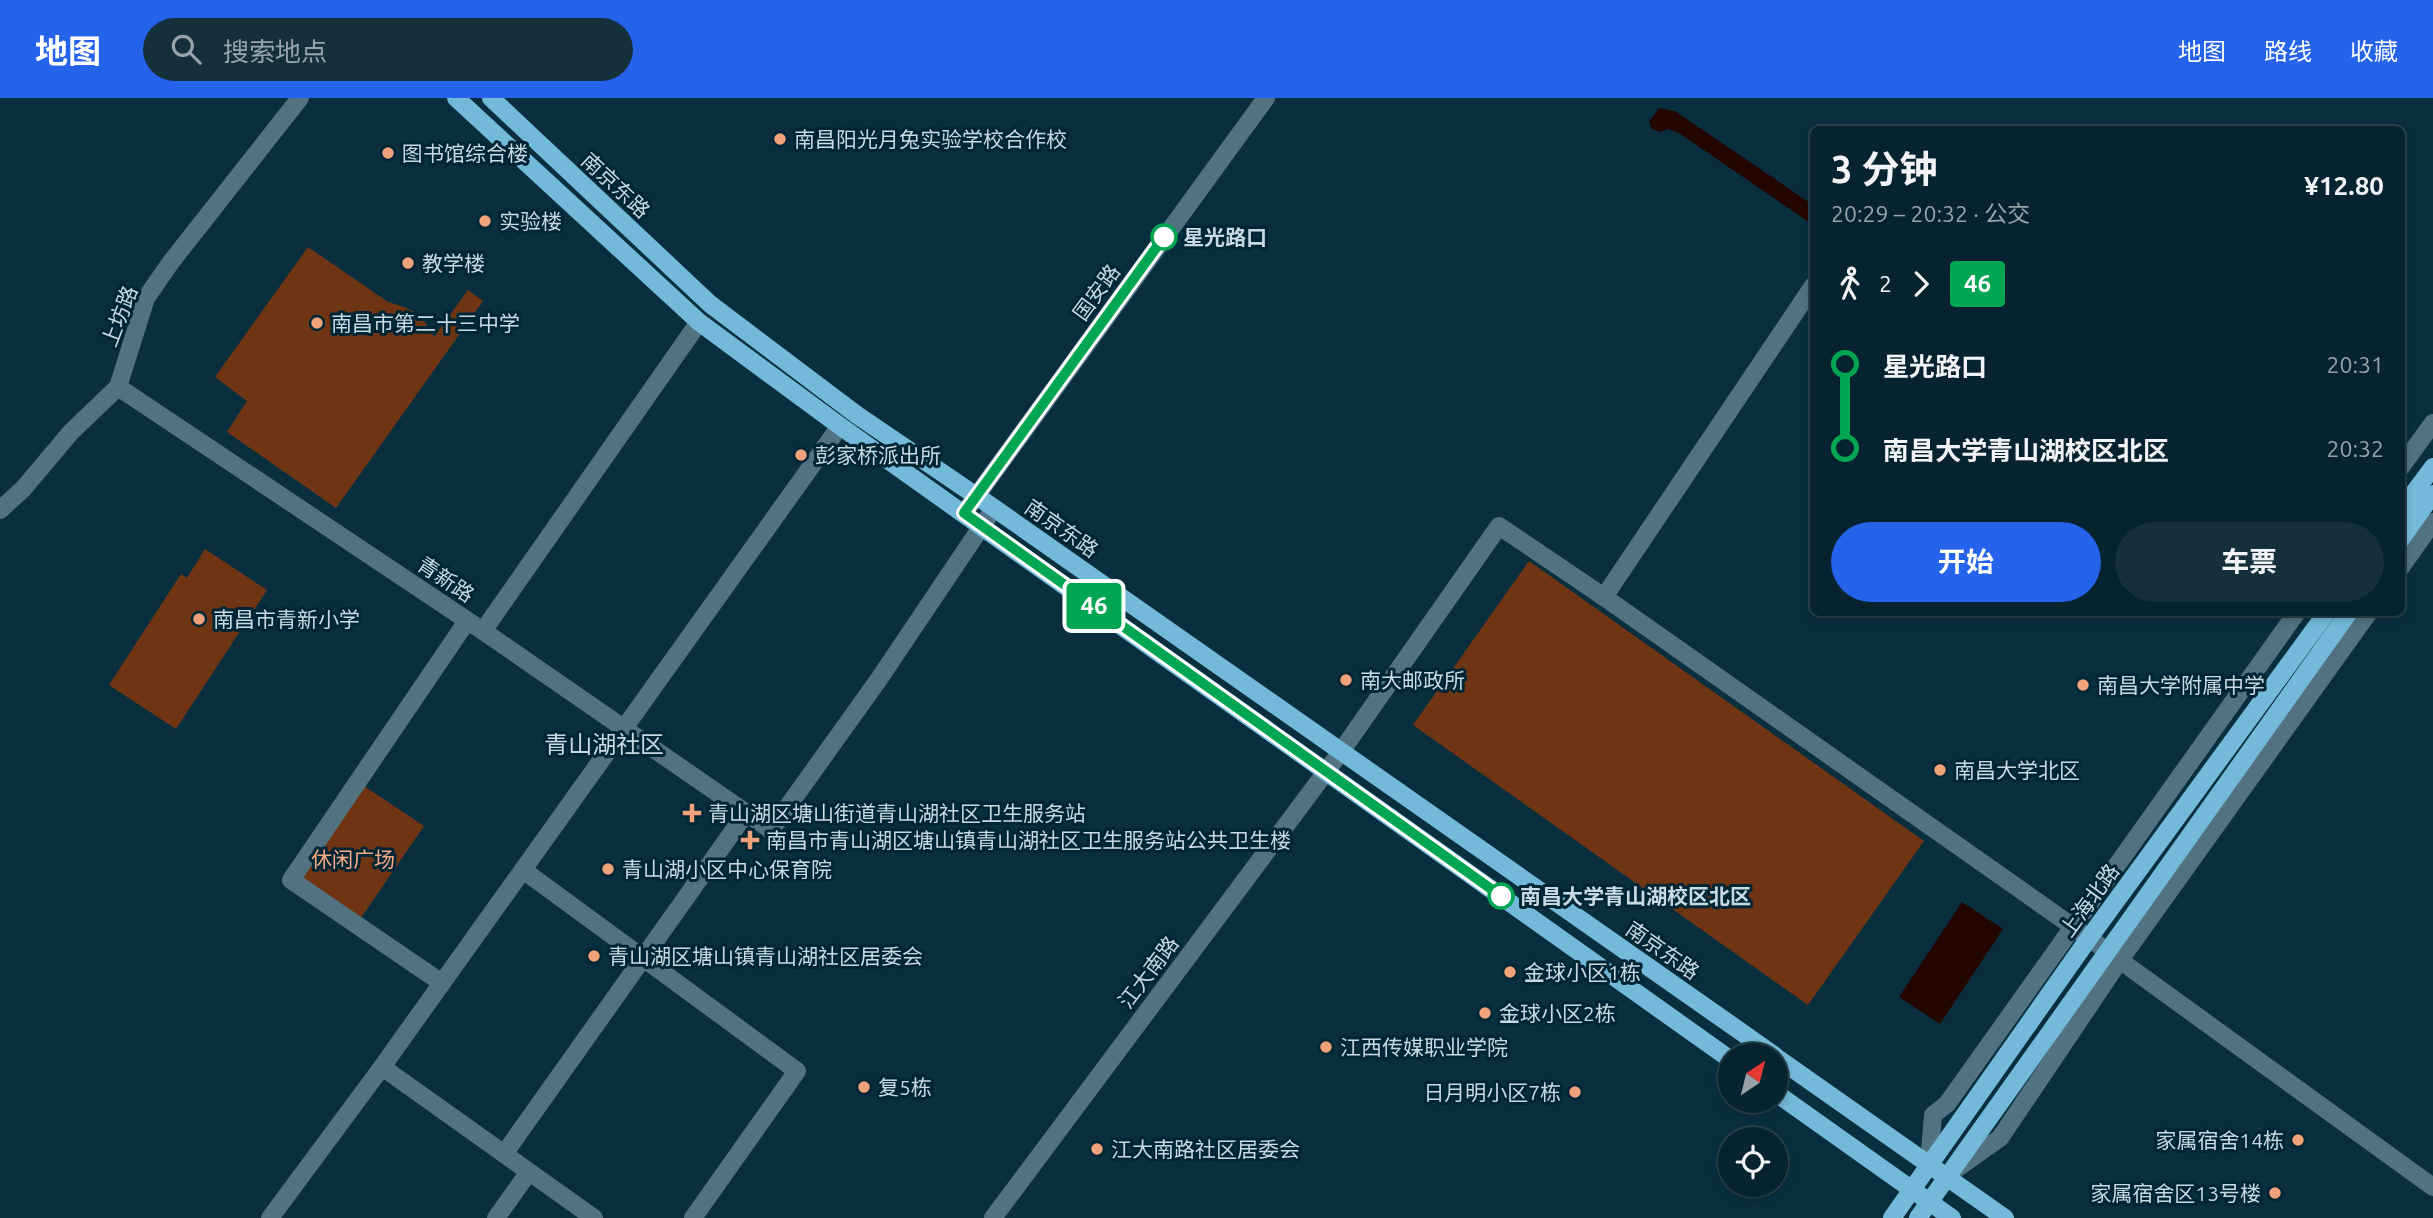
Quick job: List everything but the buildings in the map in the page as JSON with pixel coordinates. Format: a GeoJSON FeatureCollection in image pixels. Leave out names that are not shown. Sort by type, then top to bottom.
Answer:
{"type":"FeatureCollection","features":[{"type":"Feature","properties":{"kind":"main road"},"geometry":{"type":"LineString","coordinates":[[456,98],[699,322],[840,426],[1718,1051]]}},
{"type":"Feature","properties":{"kind":"main road","name":"南京东路"},"geometry":{"type":"LineString","coordinates":[[491,98],[710,304],[857,415],[994,508],[1756,1043]]}},
{"type":"Feature","properties":{"kind":"main road"},"geometry":{"type":"LineString","coordinates":[[2405,505],[2433,467]]}},
{"type":"Feature","properties":{"kind":"main road"},"geometry":{"type":"LineString","coordinates":[[2405,533],[2433,494]]}},
{"type":"Feature","properties":{"kind":"main road","name":"上海北路"},"geometry":{"type":"LineString","coordinates":[[1892,1218],[2089,938],[2324,616]]}},
{"type":"Feature","properties":{"kind":"main road"},"geometry":{"type":"LineString","coordinates":[[1918,1218],[2114,956],[2346,616]]}},
{"type":"Feature","properties":{"kind":"main road","name":"南京东路"},"geometry":{"type":"LineString","coordinates":[[1788,1065],[2005,1218]]}},
{"type":"Feature","properties":{"kind":"main road"},"geometry":{"type":"LineString","coordinates":[[1788,1102],[1952,1218]]}},
{"type":"Feature","properties":{"kind":"street","name":"上坊路"},"geometry":{"type":"LineString","coordinates":[[0,510],[23,489],[71,432],[118,387],[146,298],[171,262],[300,98]]}},
{"type":"Feature","properties":{"kind":"street","name":"国安路"},"geometry":{"type":"LineString","coordinates":[[964,513],[1266,98]]}},
{"type":"Feature","properties":{"kind":"street"},"geometry":{"type":"LineString","coordinates":[[1810,290],[1604,597],[2089,938],[2433,1187]]}},
{"type":"Feature","properties":{"kind":"street"},"geometry":{"type":"LineString","coordinates":[[483,631],[699,322]]}},
{"type":"Feature","properties":{"kind":"street","name":"青新路"},"geometry":{"type":"LineString","coordinates":[[118,387],[483,631],[771,830],[982,526]]}},
{"type":"Feature","properties":{"kind":"street"},"geometry":{"type":"LineString","coordinates":[[2405,462],[2433,423]]}},
{"type":"Feature","properties":{"kind":"street"},"geometry":{"type":"LineString","coordinates":[[270,1218],[382,1067],[840,426]]}},
{"type":"Feature","properties":{"kind":"street"},"geometry":{"type":"LineString","coordinates":[[982,526],[994,508]]}},
{"type":"Feature","properties":{"kind":"street"},"geometry":{"type":"LineString","coordinates":[[2405,561],[2433,522]]}},
{"type":"Feature","properties":{"kind":"street","name":"江大南路"},"geometry":{"type":"LineString","coordinates":[[993,1218],[1340,752],[1499,526],[1604,597]]}},
{"type":"Feature","properties":{"kind":"street"},"geometry":{"type":"LineString","coordinates":[[1929,1164],[1933,1115],[1947,1104],[2294,616]]}},
{"type":"Feature","properties":{"kind":"street"},"geometry":{"type":"LineString","coordinates":[[2114,956],[2365,616]]}},
{"type":"Feature","properties":{"kind":"street"},"geometry":{"type":"LineString","coordinates":[[442,983],[291,880],[467,621]]}},
{"type":"Feature","properties":{"kind":"street"},"geometry":{"type":"LineString","coordinates":[[505,1154],[746,813]]}},
{"type":"Feature","properties":{"kind":"street"},"geometry":{"type":"LineString","coordinates":[[523,870],[797,1071],[693,1218]]}},
{"type":"Feature","properties":{"kind":"street"},"geometry":{"type":"LineString","coordinates":[[382,1067],[594,1218]]}},
{"type":"Feature","properties":{"kind":"street"},"geometry":{"type":"LineString","coordinates":[[496,1218],[529,1172]]}},
{"type":"Feature","properties":{"kind":"green space"},"geometry":{"type":"Polygon","coordinates":[[[308,247],[388,302],[416,314],[434,337],[468,290],[483,301],[336,508],[227,432],[247,401],[215,377],[308,247]]]}},
{"type":"Feature","properties":{"kind":"green space"},"geometry":{"type":"Polygon","coordinates":[[[205,549],[267,590],[176,729],[109,685],[181,574],[187,578],[205,549]]]}},
{"type":"Feature","properties":{"kind":"green space"},"geometry":{"type":"Polygon","coordinates":[[[1529,561],[1924,841],[1808,1005],[1413,725],[1529,561]]]}},
{"type":"Feature","properties":{"kind":"green space","name":"休闲广场"},"geometry":{"type":"Polygon","coordinates":[[[358,782],[424,826],[356,925],[291,880],[358,782]]]}},
{"type":"Feature","properties":{"kind":"shaded area"},"geometry":{"type":"Polygon","coordinates":[[[1659,108],[1675,111],[1810,203],[1810,223],[1679,133],[1669,129],[1660,132],[1652,129],[1649,122],[1659,108]]]}},
{"type":"Feature","properties":{"kind":"shaded area"},"geometry":{"type":"Polygon","coordinates":[[[1962,902],[2003,929],[1940,1024],[1899,997],[1962,902]]]}},
{"type":"Feature","properties":{"kind":"bus line","name":"46"},"geometry":{"type":"LineString","coordinates":[[1164,237],[964,513],[1501,896]]}},
{"type":"Feature","properties":{"kind":"place","name":"南昌阳光月兔实验学校合作校"},"geometry":{"type":"Point","coordinates":[780,139]}},
{"type":"Feature","properties":{"kind":"place","name":"图书馆综合楼"},"geometry":{"type":"Point","coordinates":[388,153]}},
{"type":"Feature","properties":{"kind":"place","name":"实验楼"},"geometry":{"type":"Point","coordinates":[485,221]}},
{"type":"Feature","properties":{"kind":"place","name":"星光路口"},"geometry":{"type":"Point","coordinates":[1164,237]}},
{"type":"Feature","properties":{"kind":"place","name":"教学楼"},"geometry":{"type":"Point","coordinates":[408,263]}},
{"type":"Feature","properties":{"kind":"place","name":"南昌市第二十三中学"},"geometry":{"type":"Point","coordinates":[317,323]}},
{"type":"Feature","properties":{"kind":"place","name":"彭家桥派出所"},"geometry":{"type":"Point","coordinates":[801,455]}},
{"type":"Feature","properties":{"kind":"place","name":"南昌市青新小学"},"geometry":{"type":"Point","coordinates":[199,619]}},
{"type":"Feature","properties":{"kind":"place","name":"南大邮政所"},"geometry":{"type":"Point","coordinates":[1346,680]}},
{"type":"Feature","properties":{"kind":"place","name":"南昌大学附属中学"},"geometry":{"type":"Point","coordinates":[2083,685]}},
{"type":"Feature","properties":{"kind":"place","name":"南昌大学北区"},"geometry":{"type":"Point","coordinates":[1940,770]}},
{"type":"Feature","properties":{"kind":"place","name":"青山湖区塘山街道青山湖社区卫生服务站"},"geometry":{"type":"Point","coordinates":[692,813]}},
{"type":"Feature","properties":{"kind":"place","name":"南昌市青山湖区塘山镇青山湖社区卫生服务站公共卫生楼"},"geometry":{"type":"Point","coordinates":[750,840]}},
{"type":"Feature","properties":{"kind":"place","name":"青山湖小区中心保育院"},"geometry":{"type":"Point","coordinates":[608,869]}},
{"type":"Feature","properties":{"kind":"place","name":"南昌大学青山湖校区北区"},"geometry":{"type":"Point","coordinates":[1501,896]}},
{"type":"Feature","properties":{"kind":"place","name":"青山湖区塘山镇青山湖社区居委会"},"geometry":{"type":"Point","coordinates":[594,956]}},
{"type":"Feature","properties":{"kind":"place","name":"金球小区1栋"},"geometry":{"type":"Point","coordinates":[1510,972]}},
{"type":"Feature","properties":{"kind":"place","name":"金球小区2栋"},"geometry":{"type":"Point","coordinates":[1485,1013]}},
{"type":"Feature","properties":{"kind":"place","name":"江西传媒职业学院"},"geometry":{"type":"Point","coordinates":[1326,1047]}},
{"type":"Feature","properties":{"kind":"place","name":"复5栋"},"geometry":{"type":"Point","coordinates":[864,1087]}},
{"type":"Feature","properties":{"kind":"place","name":"日月明小区7栋"},"geometry":{"type":"Point","coordinates":[1575,1092]}},
{"type":"Feature","properties":{"kind":"place","name":"家属宿舍14栋"},"geometry":{"type":"Point","coordinates":[2298,1140]}},
{"type":"Feature","properties":{"kind":"place","name":"江大南路社区居委会"},"geometry":{"type":"Point","coordinates":[1097,1149]}},
{"type":"Feature","properties":{"kind":"place","name":"家属宿舍区13号楼"},"geometry":{"type":"Point","coordinates":[2275,1193]}},
{"type":"Feature","properties":{"kind":"district","name":"青山湖社区"},"geometry":{"type":"Point","coordinates":[604,744]}}]}
